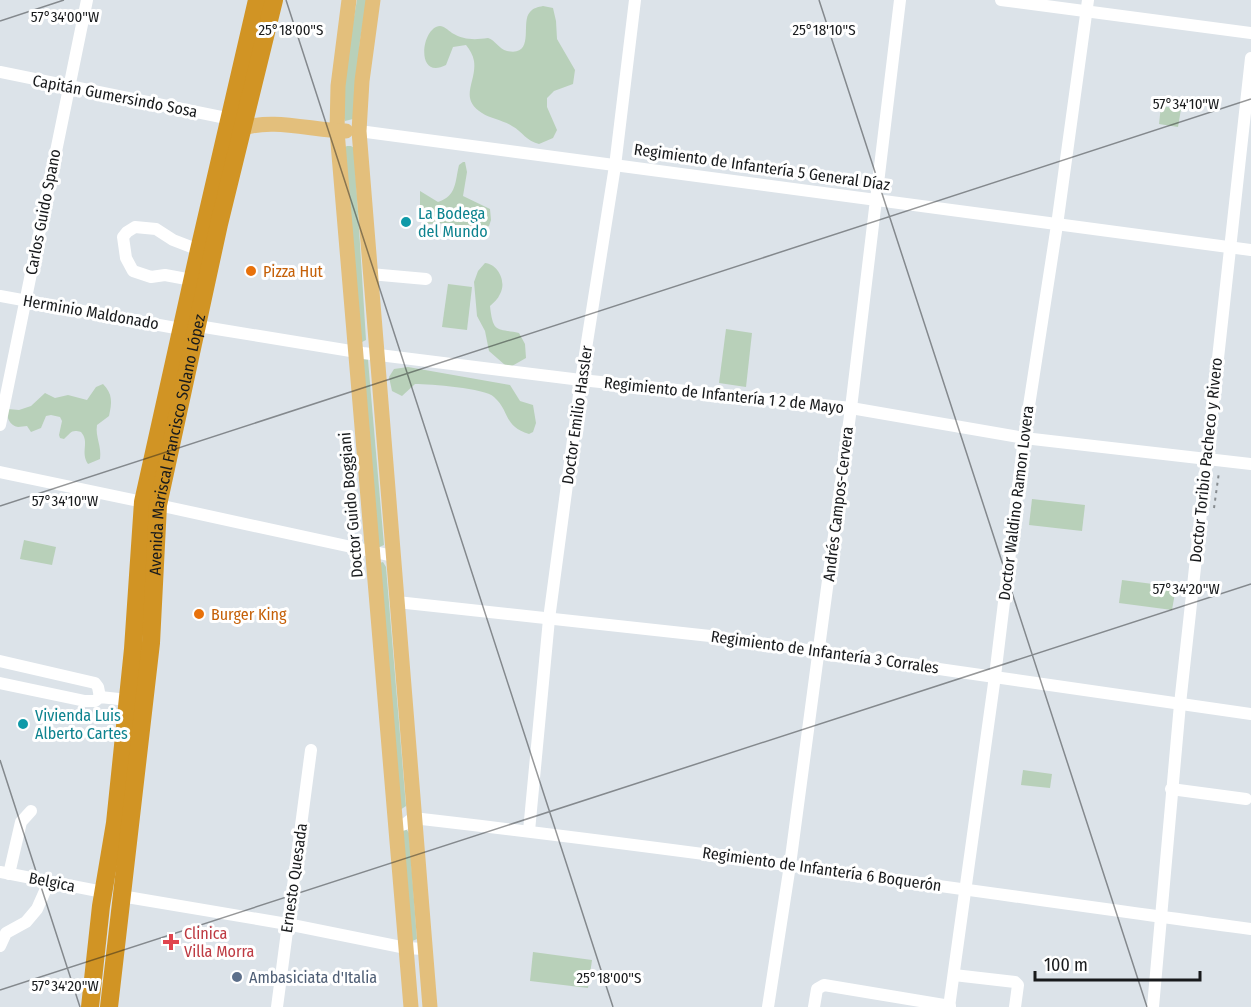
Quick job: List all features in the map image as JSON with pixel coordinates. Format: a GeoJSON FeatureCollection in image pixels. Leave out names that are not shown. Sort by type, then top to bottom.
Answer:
{"type":"FeatureCollection","features":[{"type":"Feature","properties":{"kind":"highway","name":"Avenida Mariscal Francisco Solano López"},"geometry":{"type":"LineString","coordinates":[[109,1007],[115,823],[151,504],[190,327],[219,224],[257,0]]}},
{"type":"Feature","properties":{"kind":"highway","name":"Avenida Mariscal Francisco Solano López"},"geometry":{"type":"LineString","coordinates":[[190,327],[192,280],[199,250],[236,124],[249,103],[274,0]]}},
{"type":"Feature","properties":{"kind":"highway","name":"Avenida Mariscal Francisco Solano López"},"geometry":{"type":"LineString","coordinates":[[90,1007],[111,901],[151,643],[151,504]]}},
{"type":"Feature","properties":{"kind":"main road","name":"Doctor Guido Boggiani"},"geometry":{"type":"LineString","coordinates":[[349,0],[338,86],[337,131],[411,1007]]}},
{"type":"Feature","properties":{"kind":"main road"},"geometry":{"type":"LineString","coordinates":[[373,0],[362,81],[359,132],[430,1007]]}},
{"type":"Feature","properties":{"kind":"main road"},"geometry":{"type":"LineString","coordinates":[[249,103],[254,113],[269,125]]}},
{"type":"Feature","properties":{"kind":"main road","name":"Regimiento de Infantería 5 General Díaz"},"geometry":{"type":"LineString","coordinates":[[236,124],[359,132]]}},
{"type":"Feature","properties":{"kind":"street","name":"Carlos Guido Spano"},"geometry":{"type":"LineString","coordinates":[[0,425],[87,0]]}},
{"type":"Feature","properties":{"kind":"street","name":"Doctor Emilio Hassler"},"geometry":{"type":"LineString","coordinates":[[529,831],[549,619],[581,380],[615,166],[635,0]]}},
{"type":"Feature","properties":{"kind":"street","name":"Andrés Campos-Cervera"},"geometry":{"type":"LineString","coordinates":[[768,1007],[790,865],[851,408],[900,0]]}},
{"type":"Feature","properties":{"kind":"street"},"geometry":{"type":"LineString","coordinates":[[1001,0],[1087,6],[1251,33]]}},
{"type":"Feature","properties":{"kind":"street","name":"Doctor Waldino Ramon Lovera"},"geometry":{"type":"LineString","coordinates":[[950,1006],[995,676],[1024,438],[1057,225],[1087,6]]}},
{"type":"Feature","properties":{"kind":"street","name":"Doctor Toribio Pacheco y Rivero"},"geometry":{"type":"LineString","coordinates":[[1153,1007],[1171,789],[1251,58]]}},
{"type":"Feature","properties":{"kind":"street","name":"Capitán Gumersindo Sosa"},"geometry":{"type":"LineString","coordinates":[[0,72],[236,124]]}},
{"type":"Feature","properties":{"kind":"street","name":"Regimiento de Infantería 5 General Díaz"},"geometry":{"type":"LineString","coordinates":[[359,132],[1251,250]]}},
{"type":"Feature","properties":{"kind":"street"},"geometry":{"type":"LineString","coordinates":[[192,280],[165,275],[151,277],[133,271],[126,258],[123,237],[127,231],[135,227],[156,229],[173,240],[199,250]]}},
{"type":"Feature","properties":{"kind":"street"},"geometry":{"type":"LineString","coordinates":[[370,274],[426,279]]}},
{"type":"Feature","properties":{"kind":"street","name":"Herminio Maldonado"},"geometry":{"type":"LineString","coordinates":[[0,296],[190,327]]}},
{"type":"Feature","properties":{"kind":"street","name":"Regimiento de Infantería 1 2 de Mayo"},"geometry":{"type":"LineString","coordinates":[[190,327],[377,355],[581,380],[851,408],[1024,438],[1251,464]]}},
{"type":"Feature","properties":{"kind":"street"},"geometry":{"type":"LineString","coordinates":[[0,472],[393,556]]}},
{"type":"Feature","properties":{"kind":"street","name":"Regimiento de Infantería 3 Corrales"},"geometry":{"type":"LineString","coordinates":[[397,602],[710,636],[1251,714]]}},
{"type":"Feature","properties":{"kind":"street"},"geometry":{"type":"LineString","coordinates":[[0,661],[95,683],[100,697]]}},
{"type":"Feature","properties":{"kind":"street"},"geometry":{"type":"LineString","coordinates":[[0,683],[85,701],[95,701],[100,697],[128,700]]}},
{"type":"Feature","properties":{"kind":"street","name":"Ernesto Quesada"},"geometry":{"type":"LineString","coordinates":[[277,1007],[311,750]]}},
{"type":"Feature","properties":{"kind":"street"},"geometry":{"type":"LineString","coordinates":[[1171,789],[1246,799]]}},
{"type":"Feature","properties":{"kind":"street"},"geometry":{"type":"LineString","coordinates":[[5,873],[21,822],[31,811]]}},
{"type":"Feature","properties":{"kind":"street","name":"Regimiento de Infantería 6 Boquerón"},"geometry":{"type":"LineString","coordinates":[[394,821],[404,813],[414,818],[967,888],[1251,929]]}},
{"type":"Feature","properties":{"kind":"street","name":"Belgica"},"geometry":{"type":"LineString","coordinates":[[5,873],[49,882],[111,901],[287,924],[406,948],[424,949]]}},
{"type":"Feature","properties":{"kind":"street"},"geometry":{"type":"LineString","coordinates":[[0,946],[6,933],[26,922],[37,909],[49,882]]}},
{"type":"Feature","properties":{"kind":"street"},"geometry":{"type":"LineString","coordinates":[[954,975],[1016,982],[1018,986],[1015,1007]]}},
{"type":"Feature","properties":{"kind":"street"},"geometry":{"type":"LineString","coordinates":[[814,1007],[816,989],[824,985],[901,1002],[950,1006]]}},
{"type":"Feature","properties":{"kind":"green space"},"geometry":{"type":"Polygon","coordinates":[[[357,0],[367,0],[360,41],[353,119],[345,121],[343,97],[357,0]]]}},
{"type":"Feature","properties":{"kind":"green space"},"geometry":{"type":"Polygon","coordinates":[[[543,6],[553,8],[557,39],[575,70],[573,84],[554,91],[547,98],[547,107],[557,130],[553,138],[539,144],[531,141],[516,128],[486,115],[471,102],[470,89],[474,61],[466,45],[453,47],[446,65],[436,68],[429,66],[424,52],[429,35],[440,26],[465,38],[488,38],[504,50],[516,51],[524,44],[527,17],[530,12],[543,6]]]}},
{"type":"Feature","properties":{"kind":"green space"},"geometry":{"type":"Polygon","coordinates":[[[1161,106],[1181,109],[1178,127],[1159,124],[1161,106]]]}},
{"type":"Feature","properties":{"kind":"green space"},"geometry":{"type":"Polygon","coordinates":[[[345,147],[354,148],[366,340],[360,343],[345,147]]]}},
{"type":"Feature","properties":{"kind":"green space"},"geometry":{"type":"Polygon","coordinates":[[[465,162],[467,172],[463,196],[490,209],[491,220],[489,226],[461,240],[456,238],[449,223],[429,224],[420,219],[420,191],[438,202],[449,196],[456,182],[459,165],[465,162]]]}},
{"type":"Feature","properties":{"kind":"green space"},"geometry":{"type":"Polygon","coordinates":[[[485,263],[494,267],[502,279],[500,294],[490,306],[495,326],[501,330],[519,333],[525,344],[526,358],[512,366],[505,365],[489,351],[485,331],[477,316],[474,282],[478,271],[485,263]]]}},
{"type":"Feature","properties":{"kind":"green space"},"geometry":{"type":"Polygon","coordinates":[[[448,284],[472,287],[467,330],[442,327],[448,284]]]}},
{"type":"Feature","properties":{"kind":"green space"},"geometry":{"type":"Polygon","coordinates":[[[726,329],[752,333],[746,387],[719,383],[726,329]]]}},
{"type":"Feature","properties":{"kind":"green space"},"geometry":{"type":"Polygon","coordinates":[[[359,359],[368,359],[384,545],[377,548],[359,359]]]}},
{"type":"Feature","properties":{"kind":"green space"},"geometry":{"type":"Polygon","coordinates":[[[408,367],[510,385],[520,401],[533,405],[536,423],[533,432],[529,434],[515,427],[499,402],[489,394],[480,391],[415,384],[402,396],[392,391],[389,377],[394,369],[408,367]]]}},
{"type":"Feature","properties":{"kind":"green space"},"geometry":{"type":"Polygon","coordinates":[[[103,384],[110,395],[110,411],[109,416],[97,425],[100,459],[88,464],[84,436],[81,432],[73,431],[64,439],[60,438],[62,421],[60,417],[46,416],[41,428],[31,432],[27,426],[13,425],[8,418],[8,409],[19,410],[31,406],[45,393],[55,398],[68,395],[87,400],[96,387],[103,384]]]}},
{"type":"Feature","properties":{"kind":"green space"},"geometry":{"type":"Polygon","coordinates":[[[1032,499],[1085,505],[1082,531],[1029,525],[1032,499]]]}},
{"type":"Feature","properties":{"kind":"green space"},"geometry":{"type":"Polygon","coordinates":[[[24,540],[56,547],[52,565],[20,559],[24,540]]]}},
{"type":"Feature","properties":{"kind":"green space"},"geometry":{"type":"Polygon","coordinates":[[[383,562],[386,567],[406,806],[400,810],[379,563],[383,562]]]}},
{"type":"Feature","properties":{"kind":"green space"},"geometry":{"type":"Polygon","coordinates":[[[1122,580],[1176,587],[1172,610],[1119,603],[1122,580]]]}},
{"type":"Feature","properties":{"kind":"green space"},"geometry":{"type":"Polygon","coordinates":[[[1023,770],[1052,774],[1050,788],[1021,785],[1023,770]]]}},
{"type":"Feature","properties":{"kind":"green space"},"geometry":{"type":"Polygon","coordinates":[[[406,829],[409,833],[417,939],[410,942],[400,831],[406,829]]]}},
{"type":"Feature","properties":{"kind":"green space"},"geometry":{"type":"Polygon","coordinates":[[[533,952],[592,960],[588,988],[530,981],[533,952]]]}},
{"type":"Feature","properties":{"kind":"place","name":"La Bodega del Mundo"},"geometry":{"type":"Point","coordinates":[406,222]}},
{"type":"Feature","properties":{"kind":"place","name":"Pizza Hut"},"geometry":{"type":"Point","coordinates":[251,271]}},
{"type":"Feature","properties":{"kind":"place","name":"Burger King"},"geometry":{"type":"Point","coordinates":[199,614]}},
{"type":"Feature","properties":{"kind":"place","name":"Vivienda Luis Alberto Cartes"},"geometry":{"type":"Point","coordinates":[23,724]}},
{"type":"Feature","properties":{"kind":"place","name":"Clinica Villa Morra"},"geometry":{"type":"Point","coordinates":[171,942]}},
{"type":"Feature","properties":{"kind":"place","name":"Ambasiciata d'Italia"},"geometry":{"type":"Point","coordinates":[237,977]}}]}
